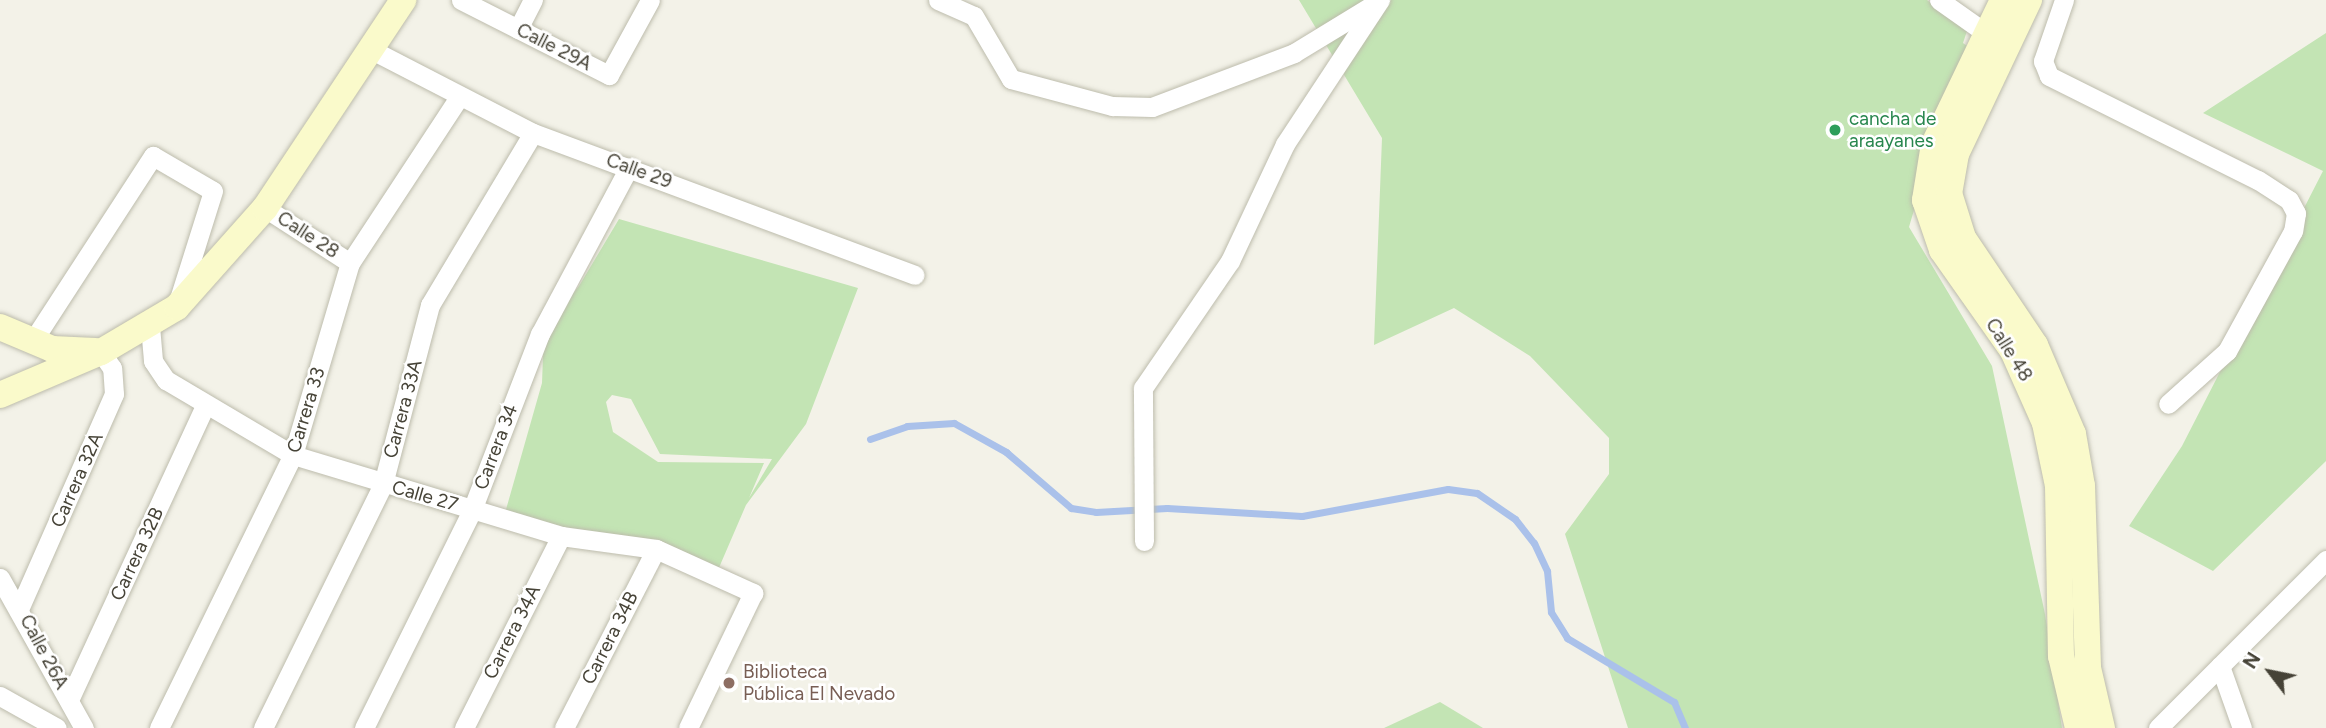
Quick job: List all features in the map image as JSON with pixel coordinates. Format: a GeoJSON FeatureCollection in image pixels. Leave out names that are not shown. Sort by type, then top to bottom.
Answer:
{"type":"FeatureCollection","features":[{"type":"Feature","properties":{"kind":"main road"},"geometry":{"type":"LineString","coordinates":[[4,398],[101,352],[150,326],[177,307],[265,208],[403,0]]}},
{"type":"Feature","properties":{"kind":"main road","name":"Calle 48"},"geometry":{"type":"LineString","coordinates":[[2003,0],[1934,144],[1925,200],[1942,250],[2017,358],[2045,423],[2058,486],[2061,656],[2078,728]]}},
{"type":"Feature","properties":{"kind":"main road","name":"Calle 48"},"geometry":{"type":"LineString","coordinates":[[2029,0],[1956,154],[1950,193],[1963,238],[2035,345],[2073,434],[2082,486],[2087,659],[2102,728]]}},
{"type":"Feature","properties":{"kind":"main road"},"geometry":{"type":"LineString","coordinates":[[0,327],[32,342],[101,352]]}},
{"type":"Feature","properties":{"kind":"street","name":"Calle 29A"},"geometry":{"type":"LineString","coordinates":[[461,0],[609,75],[650,0]]}},
{"type":"Feature","properties":{"kind":"street"},"geometry":{"type":"LineString","coordinates":[[518,29],[533,0]]}},
{"type":"Feature","properties":{"kind":"street"},"geometry":{"type":"LineString","coordinates":[[938,0],[974,16],[1011,79],[1112,106],[1152,107],[1294,53],[1379,0]]}},
{"type":"Feature","properties":{"kind":"street"},"geometry":{"type":"LineString","coordinates":[[1144,541],[1143,388],[1230,261],[1284,144],[1379,0]]}},
{"type":"Feature","properties":{"kind":"street"},"geometry":{"type":"LineString","coordinates":[[1939,0],[1987,34]]}},
{"type":"Feature","properties":{"kind":"street"},"geometry":{"type":"LineString","coordinates":[[2063,0],[2043,61],[2049,76],[2258,180],[2289,200],[2297,213],[2293,231],[2227,351],[2168,404]]}},
{"type":"Feature","properties":{"kind":"street","name":"Calle 29"},"geometry":{"type":"LineString","coordinates":[[372,50],[533,133],[914,275]]}},
{"type":"Feature","properties":{"kind":"street","name":"Carrera 33"},"geometry":{"type":"LineString","coordinates":[[159,728],[293,455],[350,263],[459,97]]}},
{"type":"Feature","properties":{"kind":"street","name":"Carrera 33A"},"geometry":{"type":"LineString","coordinates":[[263,728],[383,484],[430,305],[533,133]]}},
{"type":"Feature","properties":{"kind":"street"},"geometry":{"type":"LineString","coordinates":[[32,342],[153,156],[213,191],[177,307]]}},
{"type":"Feature","properties":{"kind":"street","name":"Carrera 34"},"geometry":{"type":"LineString","coordinates":[[364,728],[472,510],[540,334],[629,167]]}},
{"type":"Feature","properties":{"kind":"street","name":"Calle 28"},"geometry":{"type":"LineString","coordinates":[[265,208],[350,263]]}},
{"type":"Feature","properties":{"kind":"street","name":"Calle 27"},"geometry":{"type":"LineString","coordinates":[[150,326],[157,370],[204,408],[293,455],[561,536],[656,549],[753,593],[688,728]]}},
{"type":"Feature","properties":{"kind":"street","name":"Carrera 32A"},"geometry":{"type":"LineString","coordinates":[[20,607],[114,394],[112,368],[101,352]]}},
{"type":"Feature","properties":{"kind":"street","name":"Carrera 32B"},"geometry":{"type":"LineString","coordinates":[[69,700],[204,408]]}},
{"type":"Feature","properties":{"kind":"street","name":"Carrera 34A"},"geometry":{"type":"LineString","coordinates":[[464,728],[561,536]]}},
{"type":"Feature","properties":{"kind":"street","name":"Carrera 34B"},"geometry":{"type":"LineString","coordinates":[[564,728],[656,549]]}},
{"type":"Feature","properties":{"kind":"street"},"geometry":{"type":"LineString","coordinates":[[2158,728],[2326,560]]}},
{"type":"Feature","properties":{"kind":"street","name":"Calle 26A"},"geometry":{"type":"LineString","coordinates":[[0,578],[20,607],[84,728]]}},
{"type":"Feature","properties":{"kind":"street"},"geometry":{"type":"LineString","coordinates":[[2220,666],[2242,728]]}},
{"type":"Feature","properties":{"kind":"street"},"geometry":{"type":"LineString","coordinates":[[0,696],[56,728]]}},
{"type":"Feature","properties":{"kind":"green space"},"geometry":{"type":"Polygon","coordinates":[[[1299,0],[1927,0],[1967,31],[1963,43],[1974,51],[1952,82],[1909,227],[1992,366],[2045,614],[2062,728],[1628,728],[1565,534],[1609,474],[1609,438],[1530,356],[1454,308],[1374,345],[1382,138],[1299,0]]]}},
{"type":"Feature","properties":{"kind":"green space"},"geometry":{"type":"Polygon","coordinates":[[[2326,33],[2326,461],[2213,571],[2129,526],[2182,446],[2323,171],[2203,113],[2326,33]]]}},
{"type":"Feature","properties":{"kind":"green space"},"geometry":{"type":"Polygon","coordinates":[[[619,219],[858,288],[806,424],[746,505],[718,570],[505,513],[542,383],[544,328],[579,286],[619,219]],[[612,395],[606,402],[613,432],[658,462],[764,463],[749,498],[772,459],[660,454],[631,399],[612,395]]]}},
{"type":"Feature","properties":{"kind":"green space"},"geometry":{"type":"Polygon","coordinates":[[[1440,702],[1483,728],[1384,728],[1440,702]]]}},
{"type":"Feature","properties":{"kind":"waterway"},"geometry":{"type":"LineString","coordinates":[[870,439],[907,426],[954,423],[1006,452],[1071,508],[1096,512],[1167,508],[1302,516],[1448,489],[1477,493],[1515,519],[1534,543],[1547,571],[1551,612],[1567,638],[1674,702],[1685,728]]}},
{"type":"Feature","properties":{"kind":"place","name":"cancha de araayanes"},"geometry":{"type":"Point","coordinates":[1835,130]}},
{"type":"Feature","properties":{"kind":"place","name":"Biblioteca Pública El Nevado"},"geometry":{"type":"Point","coordinates":[729,683]}}]}
